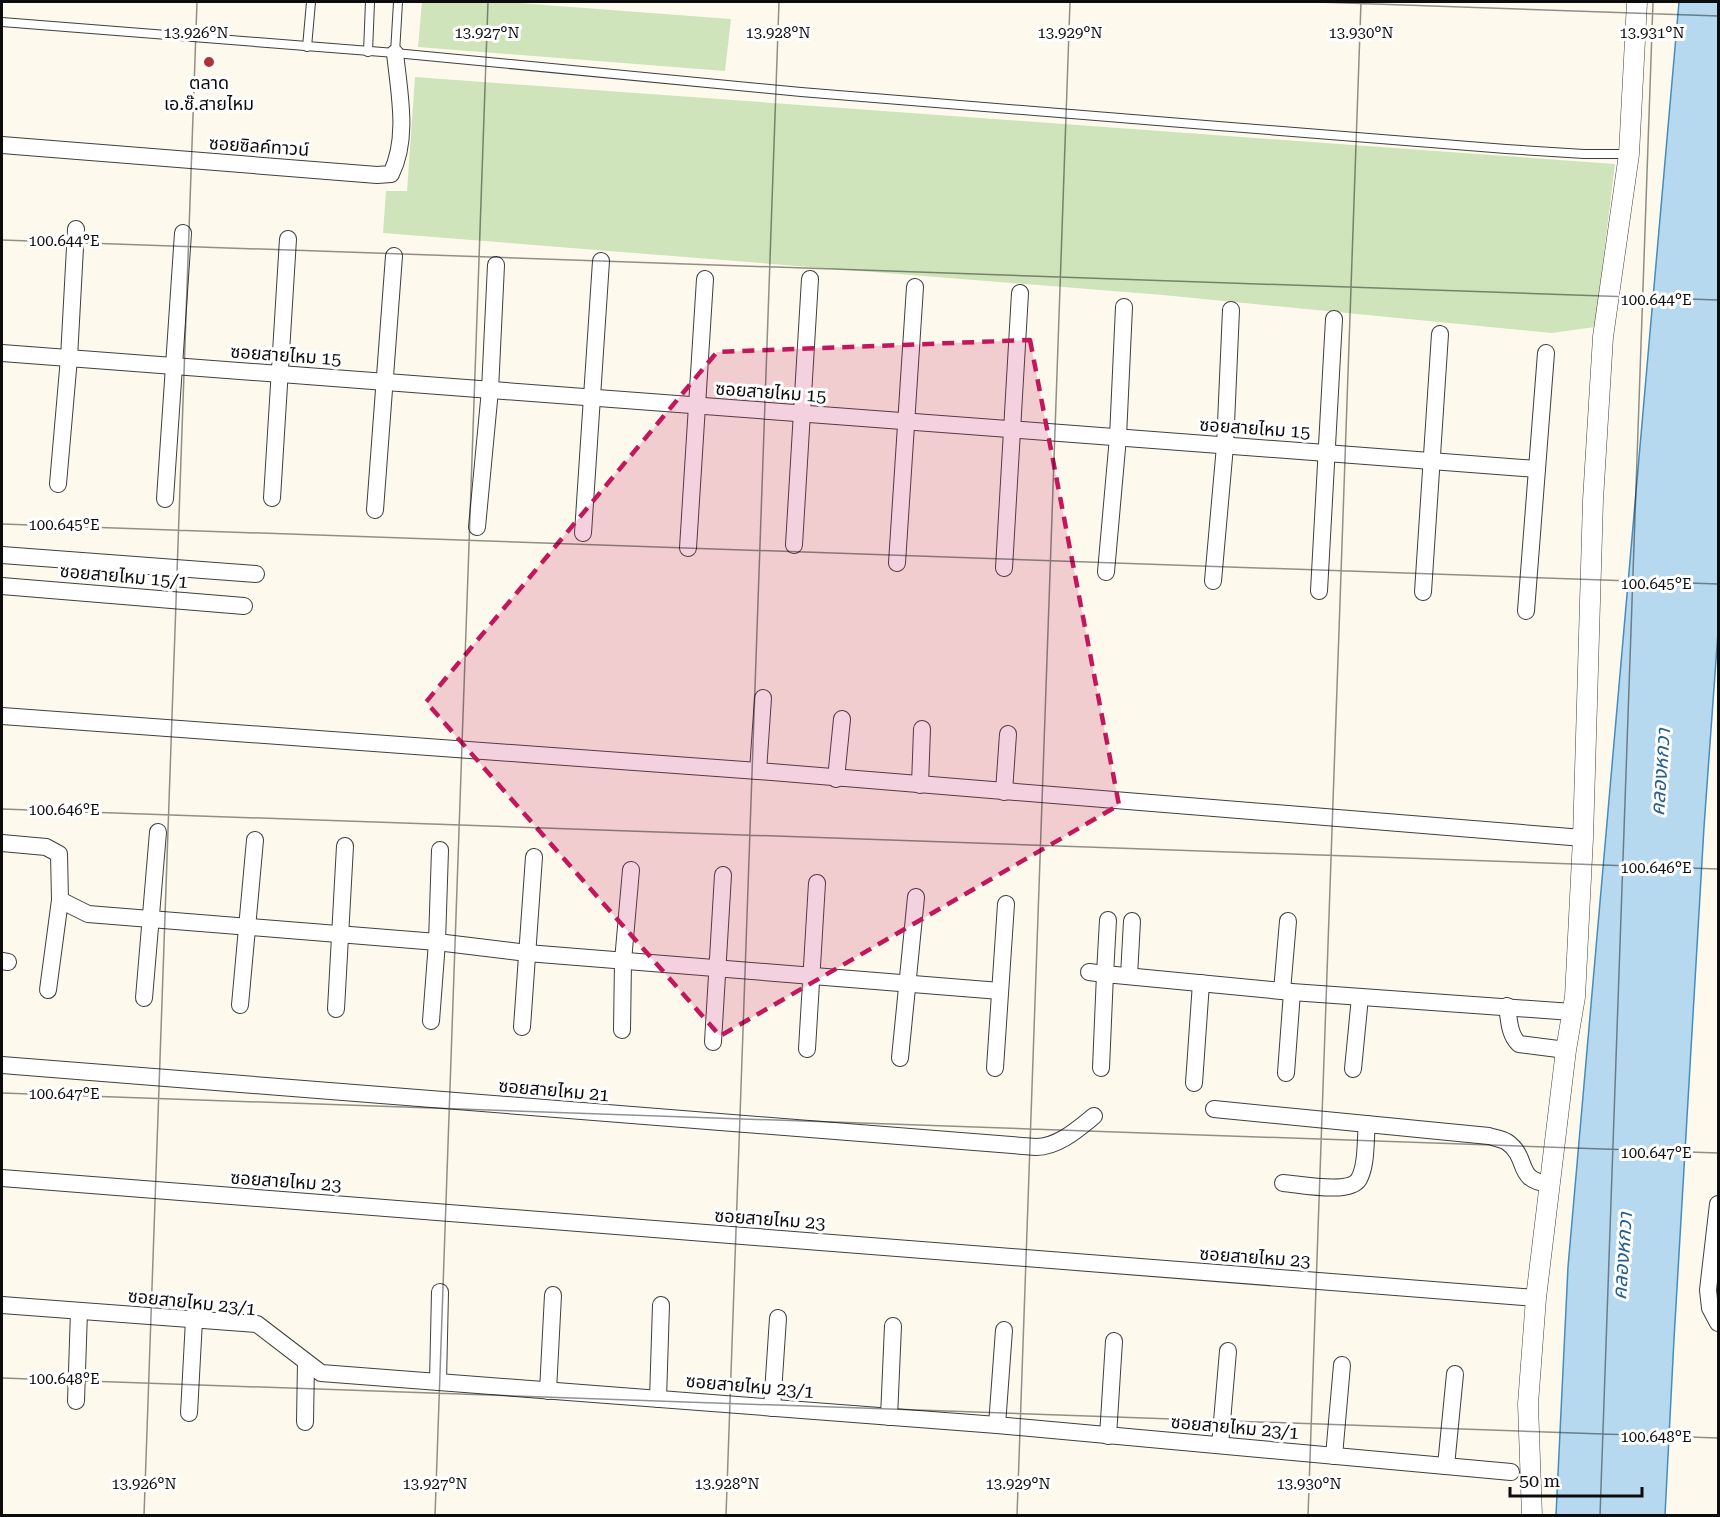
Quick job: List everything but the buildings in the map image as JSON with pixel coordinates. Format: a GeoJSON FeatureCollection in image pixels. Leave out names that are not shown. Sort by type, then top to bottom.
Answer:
{"type":"FeatureCollection","features":[{"type":"Feature","properties":{"kind":"street"},"geometry":{"type":"LineString","coordinates":[[1532,1515],[1528,1404],[1536,1298],[1576,973],[1583,838],[1593,500],[1603,337],[1629,154],[1637,2]]}},
{"type":"Feature","properties":{"kind":"street","name":"ซอยซิลค์ทาวน์"},"geometry":{"type":"LineString","coordinates":[[2,146],[376,175],[392,174],[398,160],[401,116],[395,54]]}},
{"type":"Feature","properties":{"kind":"street"},"geometry":{"type":"LineString","coordinates":[[58,484],[69,358],[76,229]]}},
{"type":"Feature","properties":{"kind":"street"},"geometry":{"type":"LineString","coordinates":[[165,499],[183,233]]}},
{"type":"Feature","properties":{"kind":"street"},"geometry":{"type":"LineString","coordinates":[[272,498],[288,239]]}},
{"type":"Feature","properties":{"kind":"street"},"geometry":{"type":"LineString","coordinates":[[375,510],[394,256]]}},
{"type":"Feature","properties":{"kind":"street"},"geometry":{"type":"LineString","coordinates":[[583,533],[601,261]]}},
{"type":"Feature","properties":{"kind":"street"},"geometry":{"type":"LineString","coordinates":[[477,527],[490,390],[496,265]]}},
{"type":"Feature","properties":{"kind":"street"},"geometry":{"type":"LineString","coordinates":[[688,548],[705,279]]}},
{"type":"Feature","properties":{"kind":"street"},"geometry":{"type":"LineString","coordinates":[[794,545],[810,279]]}},
{"type":"Feature","properties":{"kind":"street"},"geometry":{"type":"LineString","coordinates":[[897,563],[915,287]]}},
{"type":"Feature","properties":{"kind":"street"},"geometry":{"type":"LineString","coordinates":[[1004,568],[1020,293]]}},
{"type":"Feature","properties":{"kind":"street"},"geometry":{"type":"LineString","coordinates":[[1106,572],[1118,437],[1124,307]]}},
{"type":"Feature","properties":{"kind":"street"},"geometry":{"type":"LineString","coordinates":[[1213,581],[1225,446],[1231,310]]}},
{"type":"Feature","properties":{"kind":"street"},"geometry":{"type":"LineString","coordinates":[[1319,591],[1334,319]]}},
{"type":"Feature","properties":{"kind":"street"},"geometry":{"type":"LineString","coordinates":[[1423,592],[1440,334]]}},
{"type":"Feature","properties":{"kind":"street","name":"ซอยสายไหม 15"},"geometry":{"type":"LineString","coordinates":[[2,352],[1537,469]]}},
{"type":"Feature","properties":{"kind":"street"},"geometry":{"type":"LineString","coordinates":[[1526,611],[1546,353]]}},
{"type":"Feature","properties":{"kind":"street","name":"ซอยสายไหม 15/1"},"geometry":{"type":"LineString","coordinates":[[2,555],[256,574]]}},
{"type":"Feature","properties":{"kind":"street","name":"ซอยสายไหม 15/1"},"geometry":{"type":"LineString","coordinates":[[2,586],[244,606]]}},
{"type":"Feature","properties":{"kind":"street"},"geometry":{"type":"LineString","coordinates":[[758,771],[763,698]]}},
{"type":"Feature","properties":{"kind":"street"},"geometry":{"type":"LineString","coordinates":[[2,716],[758,771],[1583,838]]}},
{"type":"Feature","properties":{"kind":"street"},"geometry":{"type":"LineString","coordinates":[[836,779],[842,719]]}},
{"type":"Feature","properties":{"kind":"street"},"geometry":{"type":"LineString","coordinates":[[920,785],[922,729]]}},
{"type":"Feature","properties":{"kind":"street"},"geometry":{"type":"LineString","coordinates":[[1004,792],[1008,734]]}},
{"type":"Feature","properties":{"kind":"street"},"geometry":{"type":"LineString","coordinates":[[144,998],[158,832]]}},
{"type":"Feature","properties":{"kind":"street"},"geometry":{"type":"LineString","coordinates":[[240,1005],[255,840]]}},
{"type":"Feature","properties":{"kind":"street"},"geometry":{"type":"LineString","coordinates":[[2,843],[46,847],[59,854],[60,900],[48,990]]}},
{"type":"Feature","properties":{"kind":"street"},"geometry":{"type":"LineString","coordinates":[[336,1009],[345,846]]}},
{"type":"Feature","properties":{"kind":"street"},"geometry":{"type":"LineString","coordinates":[[431,1021],[437,942],[440,850]]}},
{"type":"Feature","properties":{"kind":"street"},"geometry":{"type":"LineString","coordinates":[[522,1027],[534,857]]}},
{"type":"Feature","properties":{"kind":"street"},"geometry":{"type":"LineString","coordinates":[[622,1030],[623,961],[631,870]]}},
{"type":"Feature","properties":{"kind":"street"},"geometry":{"type":"LineString","coordinates":[[712,1042],[723,875]]}},
{"type":"Feature","properties":{"kind":"street"},"geometry":{"type":"LineString","coordinates":[[807,1049],[810,976],[818,883]]}},
{"type":"Feature","properties":{"kind":"street"},"geometry":{"type":"LineString","coordinates":[[900,1058],[916,897]]}},
{"type":"Feature","properties":{"kind":"street"},"geometry":{"type":"LineString","coordinates":[[60,900],[87,914],[437,942],[527,954],[1000,991]]}},
{"type":"Feature","properties":{"kind":"street"},"geometry":{"type":"LineString","coordinates":[[995,1068],[1006,904]]}},
{"type":"Feature","properties":{"kind":"street"},"geometry":{"type":"LineString","coordinates":[[1101,1068],[1097,973],[1108,920]]}},
{"type":"Feature","properties":{"kind":"street"},"geometry":{"type":"LineString","coordinates":[[1129,976],[1132,921]]}},
{"type":"Feature","properties":{"kind":"street"},"geometry":{"type":"LineString","coordinates":[[1286,1073],[1288,921]]}},
{"type":"Feature","properties":{"kind":"street"},"geometry":{"type":"LineString","coordinates":[[1097,973],[1287,992],[1572,1012]]}},
{"type":"Feature","properties":{"kind":"street"},"geometry":{"type":"LineString","coordinates":[[1194,1083],[1201,983]]}},
{"type":"Feature","properties":{"kind":"street"},"geometry":{"type":"LineString","coordinates":[[1353,1069],[1360,997]]}},
{"type":"Feature","properties":{"kind":"street"},"geometry":{"type":"LineString","coordinates":[[1507,1006],[1511,1032],[1514,1040],[1519,1044],[1566,1050]]}},
{"type":"Feature","properties":{"kind":"street","name":"ซอยสายไหม 21"},"geometry":{"type":"LineString","coordinates":[[2,1065],[1036,1147],[1044,1147],[1062,1139],[1094,1116]]}},
{"type":"Feature","properties":{"kind":"street"},"geometry":{"type":"LineString","coordinates":[[1214,1109],[1489,1136],[1505,1141],[1514,1148],[1532,1180],[1550,1184]]}},
{"type":"Feature","properties":{"kind":"street"},"geometry":{"type":"LineString","coordinates":[[1282,1183],[1339,1188],[1350,1187],[1358,1182],[1362,1171],[1367,1124]]}},
{"type":"Feature","properties":{"kind":"street","name":"ซอยสายไหม 23"},"geometry":{"type":"LineString","coordinates":[[2,1178],[1536,1298]]}},
{"type":"Feature","properties":{"kind":"street"},"geometry":{"type":"LineString","coordinates":[[1719,1204],[1708,1290],[1710,1308],[1719,1323]]}},
{"type":"Feature","properties":{"kind":"street"},"geometry":{"type":"LineString","coordinates":[[438,1382],[440,1292]]}},
{"type":"Feature","properties":{"kind":"street"},"geometry":{"type":"LineString","coordinates":[[548,1391],[553,1295]]}},
{"type":"Feature","properties":{"kind":"street","name":"ซอยสายไหม 23/1"},"geometry":{"type":"LineString","coordinates":[[2,1305],[257,1324],[321,1373],[997,1425],[1511,1472]]}},
{"type":"Feature","properties":{"kind":"street"},"geometry":{"type":"LineString","coordinates":[[658,1399],[661,1305]]}},
{"type":"Feature","properties":{"kind":"street"},"geometry":{"type":"LineString","coordinates":[[76,1401],[80,1311]]}},
{"type":"Feature","properties":{"kind":"street"},"geometry":{"type":"LineString","coordinates":[[772,1408],[778,1318]]}},
{"type":"Feature","properties":{"kind":"street"},"geometry":{"type":"LineString","coordinates":[[189,1413],[194,1320]]}},
{"type":"Feature","properties":{"kind":"street"},"geometry":{"type":"LineString","coordinates":[[889,1417],[893,1326]]}},
{"type":"Feature","properties":{"kind":"street"},"geometry":{"type":"LineString","coordinates":[[997,1425],[1004,1330]]}},
{"type":"Feature","properties":{"kind":"street"},"geometry":{"type":"LineString","coordinates":[[1108,1436],[1114,1341]]}},
{"type":"Feature","properties":{"kind":"street"},"geometry":{"type":"LineString","coordinates":[[1220,1445],[1228,1351]]}},
{"type":"Feature","properties":{"kind":"street"},"geometry":{"type":"LineString","coordinates":[[305,1422],[306,1362]]}},
{"type":"Feature","properties":{"kind":"street"},"geometry":{"type":"LineString","coordinates":[[1334,1456],[1342,1365]]}},
{"type":"Feature","properties":{"kind":"street"},"geometry":{"type":"LineString","coordinates":[[1446,1466],[1455,1374]]}},
{"type":"Feature","properties":{"kind":"lane"},"geometry":{"type":"LineString","coordinates":[[307,47],[311,2]]}},
{"type":"Feature","properties":{"kind":"lane"},"geometry":{"type":"LineString","coordinates":[[368,52],[370,2]]}},
{"type":"Feature","properties":{"kind":"lane"},"geometry":{"type":"LineString","coordinates":[[395,54],[398,2]]}},
{"type":"Feature","properties":{"kind":"lane"},"geometry":{"type":"LineString","coordinates":[[2,22],[395,54],[992,108],[1506,149],[1584,154],[1629,154]]}},
{"type":"Feature","properties":{"kind":"highlighted area"},"geometry":{"type":"Polygon","coordinates":[[[1030,340],[1119,805],[720,1036],[426,702],[717,352],[1030,340]]]}},
{"type":"Feature","properties":{"kind":"green space"},"geometry":{"type":"Polygon","coordinates":[[[422,2],[503,2],[731,19],[725,71],[418,47],[422,2]]]}},
{"type":"Feature","properties":{"kind":"green space"},"geometry":{"type":"Polygon","coordinates":[[[415,77],[1615,164],[1595,327],[1552,333],[1163,295],[383,233],[386,191],[407,191],[415,77]]]}},
{"type":"Feature","properties":{"kind":"water","name":"คลองหกวา"},"geometry":{"type":"Polygon","coordinates":[[[1679,2],[1718,2],[1718,632],[1704,827],[1665,1515],[1556,1515],[1568,1267],[1679,2]]]}},
{"type":"Feature","properties":{"kind":"place","name":"ตลาด เอ.ซ๊.สายไหม"},"geometry":{"type":"Point","coordinates":[209,62]}}]}
